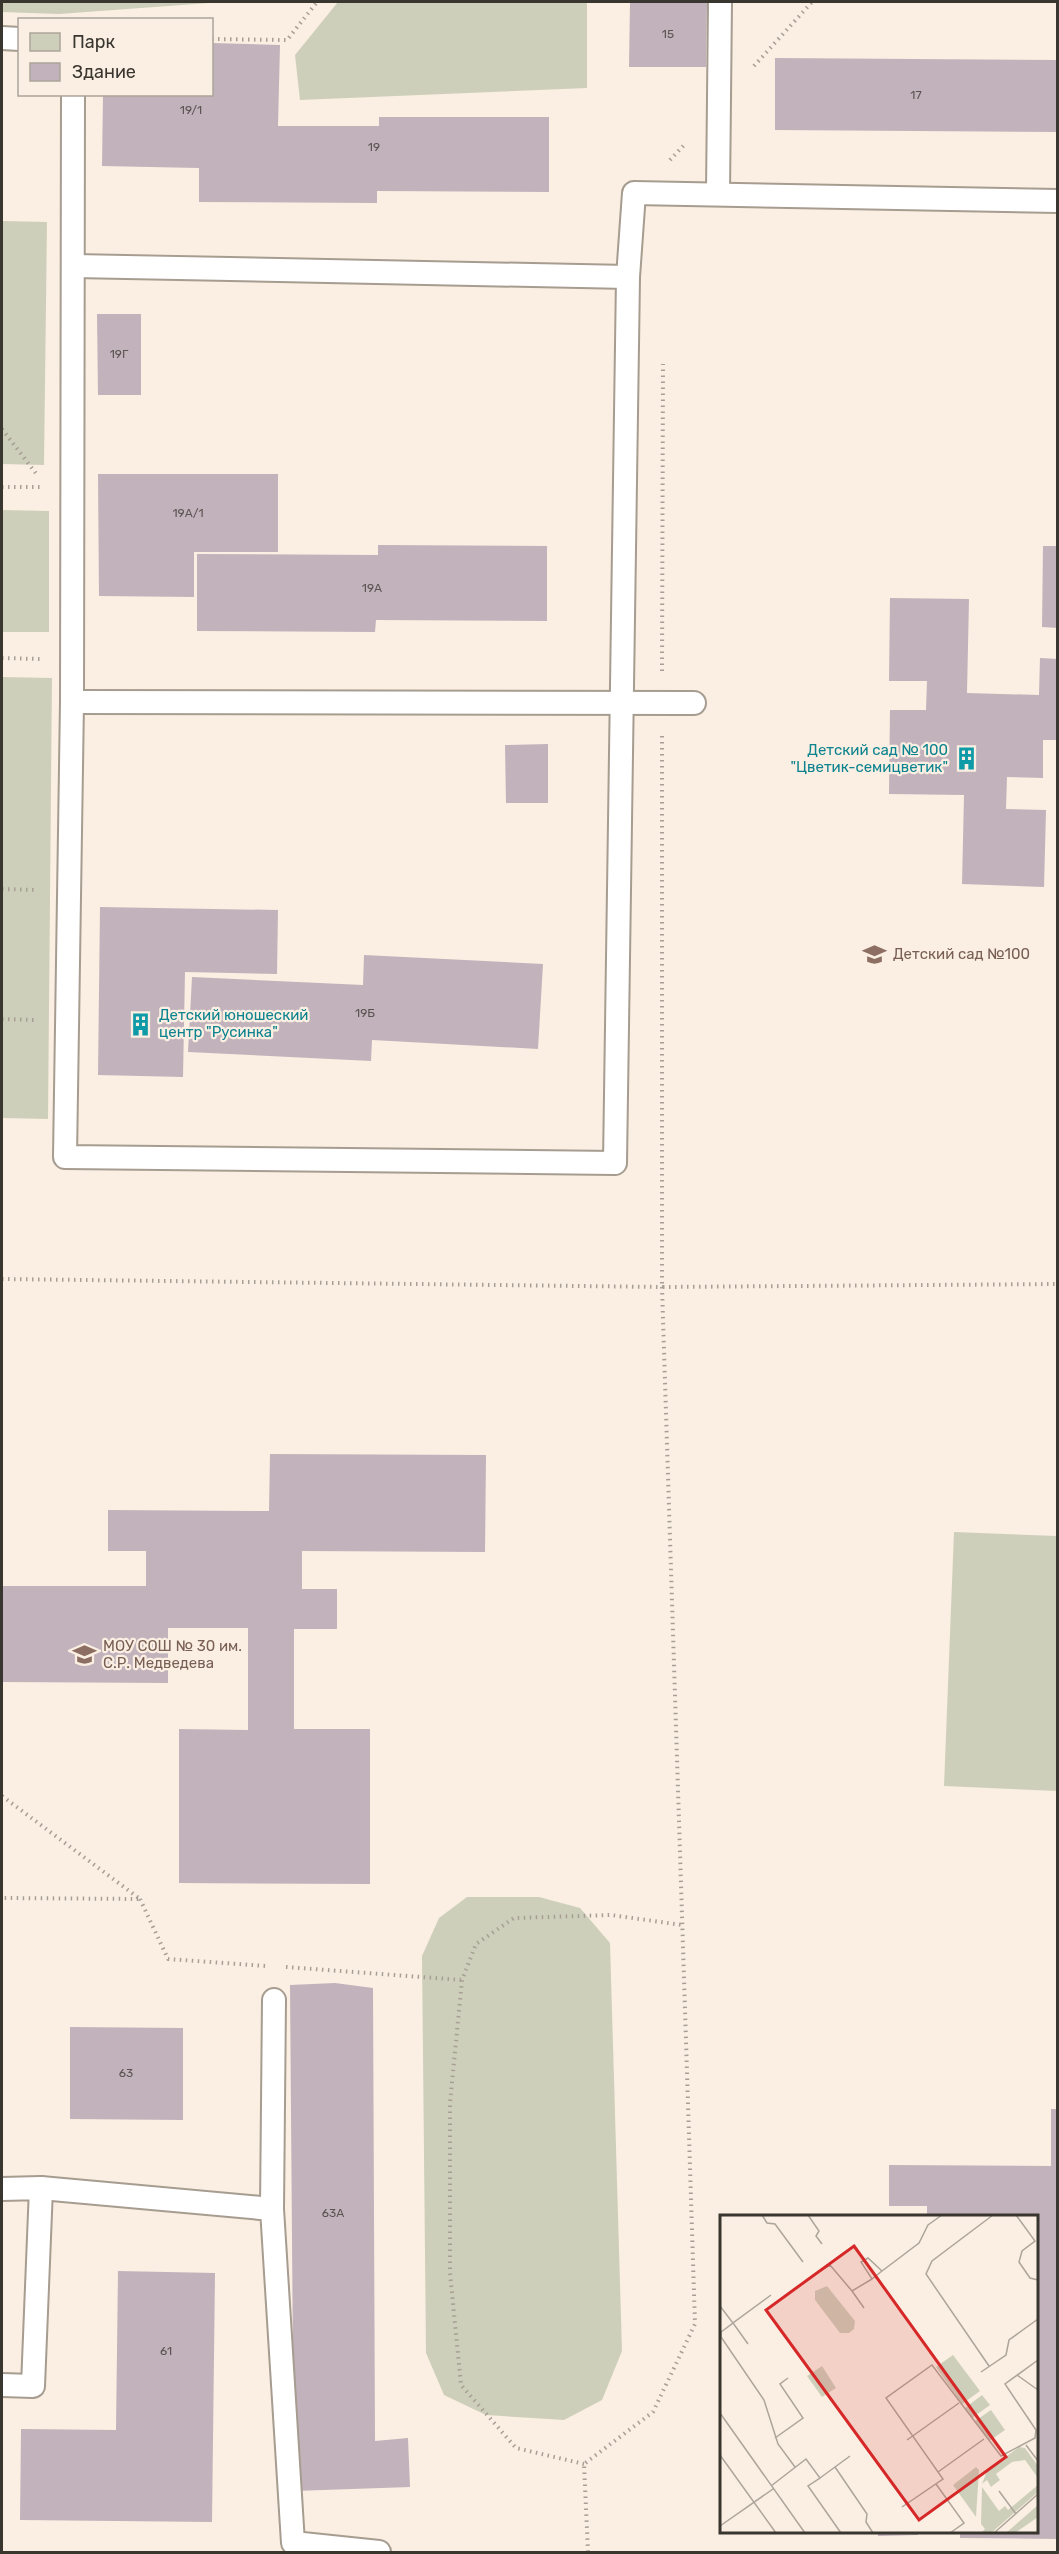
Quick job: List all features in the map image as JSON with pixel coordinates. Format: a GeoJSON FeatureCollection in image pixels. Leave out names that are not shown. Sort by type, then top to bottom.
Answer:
{"type":"FeatureCollection","features":[{"type":"Feature","properties":{"kind":"lane"},"geometry":{"type":"LineString","coordinates":[[718,194],[720,2]]}},
{"type":"Feature","properties":{"kind":"lane"},"geometry":{"type":"LineString","coordinates":[[2,38],[18,39]]}},
{"type":"Feature","properties":{"kind":"lane"},"geometry":{"type":"LineString","coordinates":[[73,96],[72,702],[65,1157],[615,1163],[628,277],[634,193],[1058,201]]}},
{"type":"Feature","properties":{"kind":"lane"},"geometry":{"type":"LineString","coordinates":[[74,266],[628,277]]}},
{"type":"Feature","properties":{"kind":"lane"},"geometry":{"type":"LineString","coordinates":[[72,702],[694,703]]}},
{"type":"Feature","properties":{"kind":"lane"},"geometry":{"type":"LineString","coordinates":[[274,2000],[272,2210],[293,2543],[379,2553]]}},
{"type":"Feature","properties":{"kind":"lane"},"geometry":{"type":"LineString","coordinates":[[2,2189],[41,2188],[272,2210]]}},
{"type":"Feature","properties":{"kind":"lane"},"geometry":{"type":"LineString","coordinates":[[2,2385],[33,2386],[41,2188]]}},
{"type":"Feature","properties":{"kind":"path"},"geometry":{"type":"LineString","coordinates":[[213,39],[287,40],[317,2]]}},
{"type":"Feature","properties":{"kind":"path"},"geometry":{"type":"LineString","coordinates":[[663,193],[663,168],[812,2]]}},
{"type":"Feature","properties":{"kind":"path"},"geometry":{"type":"LineString","coordinates":[[584,2464],[653,2412],[695,2324],[662,1287],[663,359]]}},
{"type":"Feature","properties":{"kind":"path"},"geometry":{"type":"LineString","coordinates":[[2,429],[46,487]]}},
{"type":"Feature","properties":{"kind":"path"},"geometry":{"type":"LineString","coordinates":[[2,1019],[37,1020]]}},
{"type":"Feature","properties":{"kind":"path"},"geometry":{"type":"LineString","coordinates":[[2,1279],[662,1287],[1058,1284]]}},
{"type":"Feature","properties":{"kind":"path"},"geometry":{"type":"LineString","coordinates":[[2,1796],[140,1899],[168,1959],[462,1980]]}},
{"type":"Feature","properties":{"kind":"path"},"geometry":{"type":"LineString","coordinates":[[2,1898],[140,1899]]}},
{"type":"Feature","properties":{"kind":"path"},"geometry":{"type":"LineString","coordinates":[[584,2464],[516,2448],[461,2385],[450,2262],[450,2103],[462,1980],[476,1944],[514,1918],[611,1915],[682,1925]]}},
{"type":"Feature","properties":{"kind":"path"},"geometry":{"type":"LineString","coordinates":[[584,2464],[588,2553]]}},
{"type":"Feature","properties":{"kind":"green space"},"geometry":{"type":"Polygon","coordinates":[[[2,2],[223,2],[59,14],[2,12],[2,2]]]}},
{"type":"Feature","properties":{"kind":"green space"},"geometry":{"type":"Polygon","coordinates":[[[338,2],[587,2],[587,88],[300,100],[295,55],[338,2]]]}},
{"type":"Feature","properties":{"kind":"green space"},"geometry":{"type":"Polygon","coordinates":[[[2,221],[47,222],[44,465],[2,464],[2,221]]]}},
{"type":"Feature","properties":{"kind":"green space"},"geometry":{"type":"Polygon","coordinates":[[[2,510],[49,511],[49,632],[2,632],[2,510]]]}},
{"type":"Feature","properties":{"kind":"green space"},"geometry":{"type":"Polygon","coordinates":[[[2,677],[52,678],[48,1119],[2,1118],[2,677]]]}},
{"type":"Feature","properties":{"kind":"green space"},"geometry":{"type":"Polygon","coordinates":[[[954,1532],[1057,1536],[1057,1791],[944,1786],[954,1532]]]}},
{"type":"Feature","properties":{"kind":"green space"},"geometry":{"type":"Polygon","coordinates":[[[467,1897],[539,1897],[580,1908],[610,1943],[622,2351],[602,2400],[564,2420],[486,2415],[444,2395],[426,2353],[422,1956],[439,1918],[467,1897]]]}},
{"type":"Feature","properties":{"kind":"building"},"geometry":{"type":"Polygon","coordinates":[[[630,2],[707,2],[706,67],[629,67],[630,2]]]}},
{"type":"Feature","properties":{"kind":"building"},"geometry":{"type":"Polygon","coordinates":[[[213,43],[280,45],[278,126],[379,126],[379,117],[549,117],[549,192],[377,191],[377,203],[199,202],[199,168],[102,166],[103,96],[213,96],[213,43]]]}},
{"type":"Feature","properties":{"kind":"building"},"geometry":{"type":"Polygon","coordinates":[[[775,58],[1058,60],[1058,132],[775,130],[775,58]]]}},
{"type":"Feature","properties":{"kind":"building"},"geometry":{"type":"Polygon","coordinates":[[[97,314],[141,314],[141,395],[98,395],[97,314]]]}},
{"type":"Feature","properties":{"kind":"building"},"geometry":{"type":"Polygon","coordinates":[[[98,474],[278,474],[278,552],[194,552],[194,597],[99,596],[98,474]]]}},
{"type":"Feature","properties":{"kind":"building"},"geometry":{"type":"Polygon","coordinates":[[[378,545],[547,546],[547,621],[376,620],[375,632],[197,631],[197,554],[378,555],[378,545]]]}},
{"type":"Feature","properties":{"kind":"building"},"geometry":{"type":"Polygon","coordinates":[[[1043,546],[1058,546],[1058,628],[1042,627],[1043,546]]]}},
{"type":"Feature","properties":{"kind":"building","name":"Детский сад № 100 \"Цветик-семицветик\""},"geometry":{"type":"Polygon","coordinates":[[[890,598],[969,599],[967,693],[1039,695],[1040,658],[1058,659],[1058,740],[1043,740],[1043,778],[1007,777],[1006,809],[1046,810],[1044,887],[962,884],[964,795],[889,794],[890,710],[926,710],[927,681],[889,681],[890,598]]]}},
{"type":"Feature","properties":{"kind":"building"},"geometry":{"type":"Polygon","coordinates":[[[548,744],[548,803],[506,803],[505,745],[548,744]]]}},
{"type":"Feature","properties":{"kind":"building","name":"Детский юношеский центр \"Русинка\""},"geometry":{"type":"Polygon","coordinates":[[[100,907],[278,910],[277,974],[185,972],[183,1077],[98,1075],[100,907]]]}},
{"type":"Feature","properties":{"kind":"building"},"geometry":{"type":"Polygon","coordinates":[[[364,955],[543,964],[538,1049],[372,1040],[371,1061],[188,1052],[192,977],[363,985],[364,955]]]}},
{"type":"Feature","properties":{"kind":"building","name":"МОУ СОШ № 30 им. С.Р. Медведева"},"geometry":{"type":"Polygon","coordinates":[[[270,1454],[486,1455],[485,1552],[302,1551],[302,1589],[337,1589],[337,1629],[294,1629],[294,1729],[370,1729],[370,1884],[179,1883],[179,1729],[248,1730],[248,1628],[168,1628],[168,1683],[2,1682],[2,1586],[146,1586],[146,1551],[108,1551],[108,1510],[269,1511],[270,1454]]]}},
{"type":"Feature","properties":{"kind":"building"},"geometry":{"type":"Polygon","coordinates":[[[335,1983],[373,1988],[375,2441],[408,2438],[410,2487],[294,2491],[290,1985],[335,1983]]]}},
{"type":"Feature","properties":{"kind":"building"},"geometry":{"type":"Polygon","coordinates":[[[70,2027],[183,2028],[183,2120],[70,2119],[70,2027]]]}},
{"type":"Feature","properties":{"kind":"building"},"geometry":{"type":"Polygon","coordinates":[[[1051,2109],[1058,2109],[1058,2539],[960,2538],[960,2533],[1038,2533],[1038,2215],[927,2215],[927,2206],[889,2206],[889,2165],[1051,2166],[1051,2109]]]}},
{"type":"Feature","properties":{"kind":"building"},"geometry":{"type":"Polygon","coordinates":[[[118,2271],[215,2273],[212,2522],[20,2520],[21,2429],[116,2430],[118,2271]]]}},
{"type":"Feature","properties":{"kind":"building"},"geometry":{"type":"Polygon","coordinates":[[[878,2533],[918,2533],[918,2535],[878,2536],[878,2533]]]}},
{"type":"Feature","properties":{"kind":"place","name":"Детский сад № 100 \"Цветик-семицветик\""},"geometry":{"type":"Point","coordinates":[966,759]}},
{"type":"Feature","properties":{"kind":"place","name":"Детский сад №100"},"geometry":{"type":"Point","coordinates":[875,954]}},
{"type":"Feature","properties":{"kind":"place","name":"Детский юношеский центр \"Русинка\""},"geometry":{"type":"Point","coordinates":[141,1024]}},
{"type":"Feature","properties":{"kind":"place","name":"МОУ СОШ № 30 им. С.Р. Медведева"},"geometry":{"type":"Point","coordinates":[85,1655]}}]}
